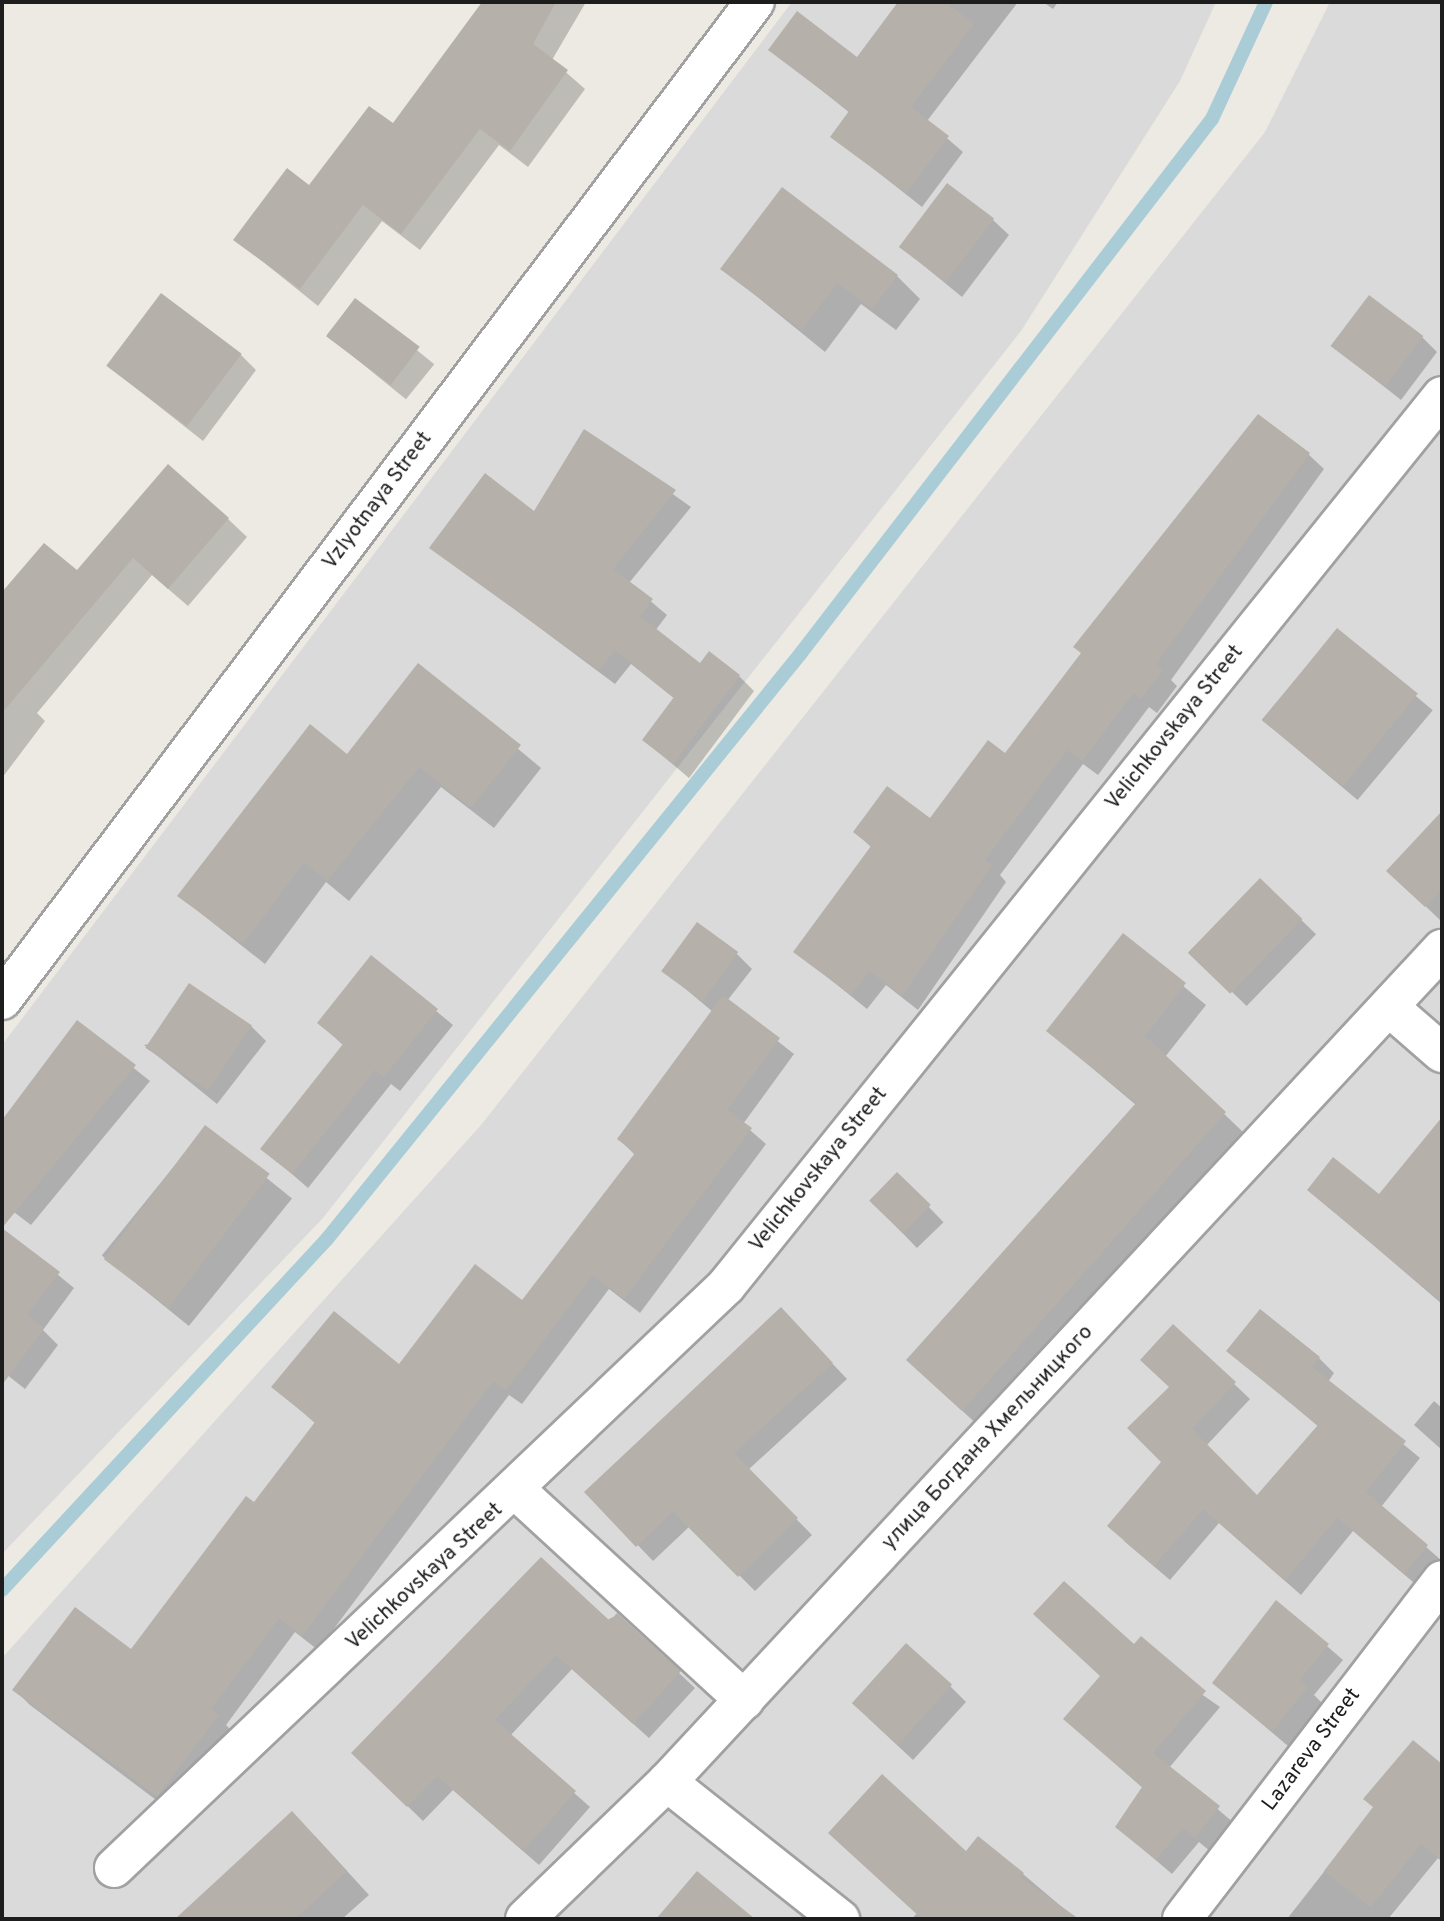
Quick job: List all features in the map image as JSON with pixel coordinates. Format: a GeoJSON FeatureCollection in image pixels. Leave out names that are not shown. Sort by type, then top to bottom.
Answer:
{"type":"FeatureCollection","features":[{"type":"Feature","properties":{"kind":"street","name":"Vzlyotnaya Street"},"geometry":{"type":"LineString","coordinates":[[2,1000],[755,2]]}},
{"type":"Feature","properties":{"kind":"street","name":"Velichkovskaya Street"},"geometry":{"type":"LineString","coordinates":[[114,1868],[517,1491],[726,1286],[1435,420]]}},
{"type":"Feature","properties":{"kind":"street","name":"улица Богдана Хмельницкого"},"geometry":{"type":"LineString","coordinates":[[525,1919],[667,1782],[1442,949]]}},
{"type":"Feature","properties":{"kind":"street"},"geometry":{"type":"LineString","coordinates":[[1389,1007],[1442,1053]]}},
{"type":"Feature","properties":{"kind":"street"},"geometry":{"type":"LineString","coordinates":[[517,1491],[744,1700]]}},
{"type":"Feature","properties":{"kind":"street","name":"Lazareva Street"},"geometry":{"type":"LineString","coordinates":[[1182,1919],[1442,1580]]}},
{"type":"Feature","properties":{"kind":"street"},"geometry":{"type":"LineString","coordinates":[[667,1782],[840,1919]]}},
{"type":"Feature","properties":{"kind":"shaded area"},"geometry":{"type":"Polygon","coordinates":[[[792,2],[1216,2],[1180,81],[1021,331],[323,1218],[2,1554],[2,1045],[792,2]]]}},
{"type":"Feature","properties":{"kind":"shaded area"},"geometry":{"type":"Polygon","coordinates":[[[1330,2],[1442,2],[1442,1919],[2,1919],[2,1658],[481,1125],[1265,132],[1330,2]]]}},
{"type":"Feature","properties":{"kind":"building"},"geometry":{"type":"Polygon","coordinates":[[[482,2],[556,2],[533,44],[568,70],[510,151],[480,129],[401,234],[363,205],[300,289],[233,240],[287,168],[309,185],[369,106],[393,123],[482,2]]]}},
{"type":"Feature","properties":{"kind":"building"},"geometry":{"type":"Polygon","coordinates":[[[898,2],[945,2],[974,24],[911,107],[949,136],[906,193],[830,137],[849,111],[768,50],[797,11],[857,57],[898,2]]]}},
{"type":"Feature","properties":{"kind":"building"},"geometry":{"type":"Polygon","coordinates":[[[947,183],[994,219],[946,282],[899,247],[947,183]]]}},
{"type":"Feature","properties":{"kind":"building"},"geometry":{"type":"Polygon","coordinates":[[[782,187],[898,275],[872,309],[837,283],[802,330],[720,269],[782,187]]]}},
{"type":"Feature","properties":{"kind":"building"},"geometry":{"type":"Polygon","coordinates":[[[161,293],[242,354],[187,426],[106,366],[161,293]]]}},
{"type":"Feature","properties":{"kind":"building"},"geometry":{"type":"Polygon","coordinates":[[[1369,295],[1423,336],[1385,387],[1330,346],[1369,295]]]}},
{"type":"Feature","properties":{"kind":"building"},"geometry":{"type":"Polygon","coordinates":[[[355,298],[420,347],[391,385],[326,336],[355,298]]]}},
{"type":"Feature","properties":{"kind":"building"},"geometry":{"type":"Polygon","coordinates":[[[1258,414],[1310,453],[1156,664],[1163,670],[1141,699],[1133,693],[1082,761],[1067,750],[985,860],[992,865],[902,996],[869,971],[851,995],[793,952],[871,846],[853,832],[887,786],[930,818],[988,740],[1005,753],[1081,653],[1073,647],[1258,414]]]}},
{"type":"Feature","properties":{"kind":"building"},"geometry":{"type":"Polygon","coordinates":[[[584,429],[676,490],[613,569],[653,599],[640,616],[700,663],[709,651],[740,675],[673,764],[642,740],[674,697],[615,650],[599,670],[429,548],[485,473],[534,511],[584,429]]]}},
{"type":"Feature","properties":{"kind":"building"},"geometry":{"type":"Polygon","coordinates":[[[168,464],[229,518],[168,589],[133,558],[2,713],[2,592],[44,543],[77,570],[168,464]]]}},
{"type":"Feature","properties":{"kind":"building"},"geometry":{"type":"Polygon","coordinates":[[[1337,628],[1418,693],[1343,786],[1262,720],[1337,628]]]}},
{"type":"Feature","properties":{"kind":"building"},"geometry":{"type":"Polygon","coordinates":[[[418,663],[521,745],[471,808],[419,767],[327,881],[304,862],[243,944],[177,896],[310,724],[347,754],[418,663]]]}},
{"type":"Feature","properties":{"kind":"building"},"geometry":{"type":"Polygon","coordinates":[[[1442,811],[1442,888],[1425,907],[1386,871],[1442,811]]]}},
{"type":"Feature","properties":{"kind":"building"},"geometry":{"type":"Polygon","coordinates":[[[1260,878],[1302,919],[1230,994],[1188,953],[1260,878]]]}},
{"type":"Feature","properties":{"kind":"building"},"geometry":{"type":"Polygon","coordinates":[[[697,922],[738,952],[702,1001],[661,971],[697,922]]]}},
{"type":"Feature","properties":{"kind":"building"},"geometry":{"type":"Polygon","coordinates":[[[1123,933],[1186,983],[1145,1036],[1226,1112],[962,1411],[906,1360],[1136,1103],[1046,1031],[1123,933]]]}},
{"type":"Feature","properties":{"kind":"building"},"geometry":{"type":"Polygon","coordinates":[[[371,955],[438,1009],[384,1077],[375,1070],[292,1174],[260,1149],[343,1044],[317,1023],[371,955]]]}},
{"type":"Feature","properties":{"kind":"building"},"geometry":{"type":"Polygon","coordinates":[[[189,983],[252,1025],[208,1090],[145,1048],[189,983]]]}},
{"type":"Feature","properties":{"kind":"building"},"geometry":{"type":"Polygon","coordinates":[[[723,995],[780,1038],[727,1110],[752,1128],[624,1299],[593,1275],[506,1390],[493,1381],[302,1636],[279,1618],[211,1709],[219,1715],[157,1796],[12,1690],[75,1607],[131,1649],[246,1496],[254,1502],[315,1422],[271,1387],[334,1311],[399,1364],[475,1264],[522,1300],[635,1153],[617,1139],[723,995]]]}},
{"type":"Feature","properties":{"kind":"building"},"geometry":{"type":"Polygon","coordinates":[[[77,1020],[136,1065],[2,1228],[2,1120],[77,1020]]]}},
{"type":"Feature","properties":{"kind":"building"},"geometry":{"type":"Polygon","coordinates":[[[1442,1117],[1442,1302],[1307,1190],[1333,1157],[1379,1194],[1442,1117]]]}},
{"type":"Feature","properties":{"kind":"building"},"geometry":{"type":"Polygon","coordinates":[[[205,1125],[270,1174],[169,1308],[104,1259],[205,1125]]]}},
{"type":"Feature","properties":{"kind":"building"},"geometry":{"type":"Polygon","coordinates":[[[897,1172],[931,1205],[903,1233],[869,1201],[897,1172]]]}},
{"type":"Feature","properties":{"kind":"building"},"geometry":{"type":"Polygon","coordinates":[[[2,1228],[60,1272],[27,1315],[44,1328],[2,1385],[2,1228]]]}},
{"type":"Feature","properties":{"kind":"building"},"geometry":{"type":"Polygon","coordinates":[[[781,1307],[833,1363],[734,1453],[798,1518],[738,1577],[673,1512],[636,1547],[584,1492],[781,1307]]]}},
{"type":"Feature","properties":{"kind":"building"},"geometry":{"type":"Polygon","coordinates":[[[1260,1309],[1320,1357],[1312,1367],[1406,1441],[1366,1492],[1428,1545],[1404,1574],[1337,1517],[1285,1581],[1203,1509],[1154,1566],[1107,1526],[1161,1462],[1127,1428],[1169,1387],[1140,1360],[1173,1324],[1236,1382],[1192,1429],[1257,1495],[1318,1425],[1226,1351],[1260,1309]]]}},
{"type":"Feature","properties":{"kind":"building"},"geometry":{"type":"Polygon","coordinates":[[[541,1557],[610,1621],[617,1613],[681,1671],[633,1724],[556,1655],[495,1720],[576,1791],[523,1851],[437,1776],[407,1807],[351,1753],[541,1557]]]}},
{"type":"Feature","properties":{"kind":"building"},"geometry":{"type":"Polygon","coordinates":[[[1064,1581],[1134,1644],[1141,1636],[1206,1691],[1153,1753],[1220,1806],[1195,1838],[1183,1828],[1156,1860],[1115,1827],[1142,1787],[1063,1719],[1100,1676],[1033,1614],[1064,1581]]]}},
{"type":"Feature","properties":{"kind":"building"},"geometry":{"type":"Polygon","coordinates":[[[1276,1600],[1329,1644],[1299,1680],[1308,1687],[1272,1732],[1212,1683],[1276,1600]]]}},
{"type":"Feature","properties":{"kind":"building"},"geometry":{"type":"Polygon","coordinates":[[[906,1643],[952,1684],[898,1745],[852,1703],[906,1643]]]}},
{"type":"Feature","properties":{"kind":"building"},"geometry":{"type":"Polygon","coordinates":[[[1413,1740],[1442,1764],[1442,1861],[1421,1844],[1371,1907],[1324,1871],[1373,1807],[1363,1799],[1413,1740]]]}},
{"type":"Feature","properties":{"kind":"building"},"geometry":{"type":"Polygon","coordinates":[[[882,1774],[966,1851],[978,1836],[1024,1873],[1020,1877],[1079,1919],[922,1919],[828,1833],[882,1774]]]}},
{"type":"Feature","properties":{"kind":"building"},"geometry":{"type":"Polygon","coordinates":[[[292,1811],[347,1871],[295,1919],[175,1919],[292,1811]]]}},
{"type":"Feature","properties":{"kind":"building"},"geometry":{"type":"Polygon","coordinates":[[[697,1871],[755,1919],[656,1919],[697,1871]]]}},
{"type":"Feature","properties":{"kind":"waterway"},"geometry":{"type":"LineString","coordinates":[[2,1590],[327,1239],[801,653],[1212,119],[1266,2]]}}]}
